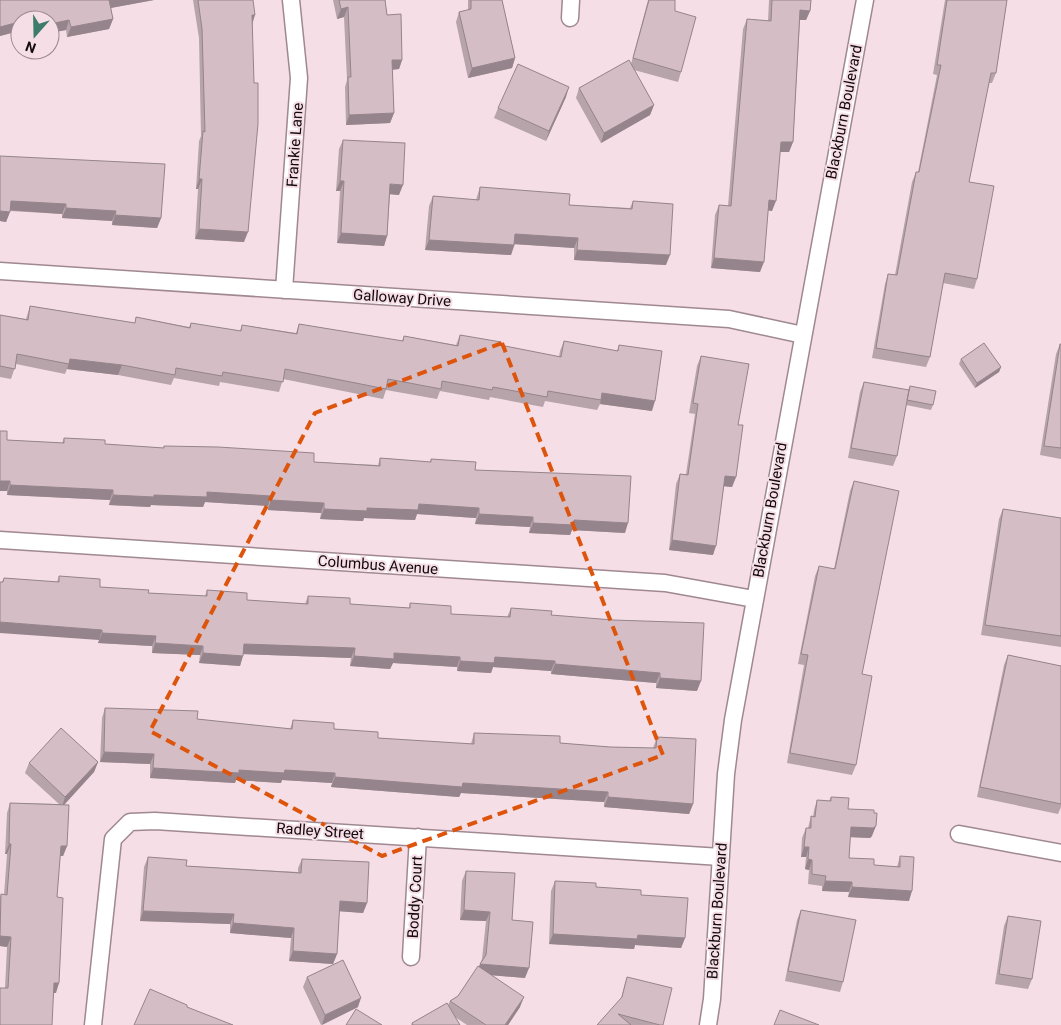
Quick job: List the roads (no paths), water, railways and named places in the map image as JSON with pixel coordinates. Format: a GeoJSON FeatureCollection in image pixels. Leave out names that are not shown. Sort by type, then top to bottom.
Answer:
{"type":"FeatureCollection","features":[{"type":"Feature","properties":{"kind":"street","name":"Frankie Lane"},"geometry":{"type":"LineString","coordinates":[[284,290],[300,78],[291,0]]}},
{"type":"Feature","properties":{"kind":"street"},"geometry":{"type":"LineString","coordinates":[[570,18],[571,0]]}},
{"type":"Feature","properties":{"kind":"street","name":"Blackburn Boulevard"},"geometry":{"type":"LineString","coordinates":[[708,1025],[728,754],[754,599],[864,0]]}},
{"type":"Feature","properties":{"kind":"street","name":"Galloway Drive"},"geometry":{"type":"LineString","coordinates":[[0,271],[729,319],[803,335]]}},
{"type":"Feature","properties":{"kind":"street","name":"Columbus Avenue"},"geometry":{"type":"LineString","coordinates":[[0,540],[665,583],[754,599]]}},
{"type":"Feature","properties":{"kind":"street","name":"Radley Street"},"geometry":{"type":"LineString","coordinates":[[93,1025],[113,839],[130,822],[155,821],[721,857]]}},
{"type":"Feature","properties":{"kind":"street"},"geometry":{"type":"LineString","coordinates":[[959,834],[1061,853]]}},
{"type":"Feature","properties":{"kind":"street","name":"Boddy Court"},"geometry":{"type":"LineString","coordinates":[[411,957],[418,837]]}}]}
